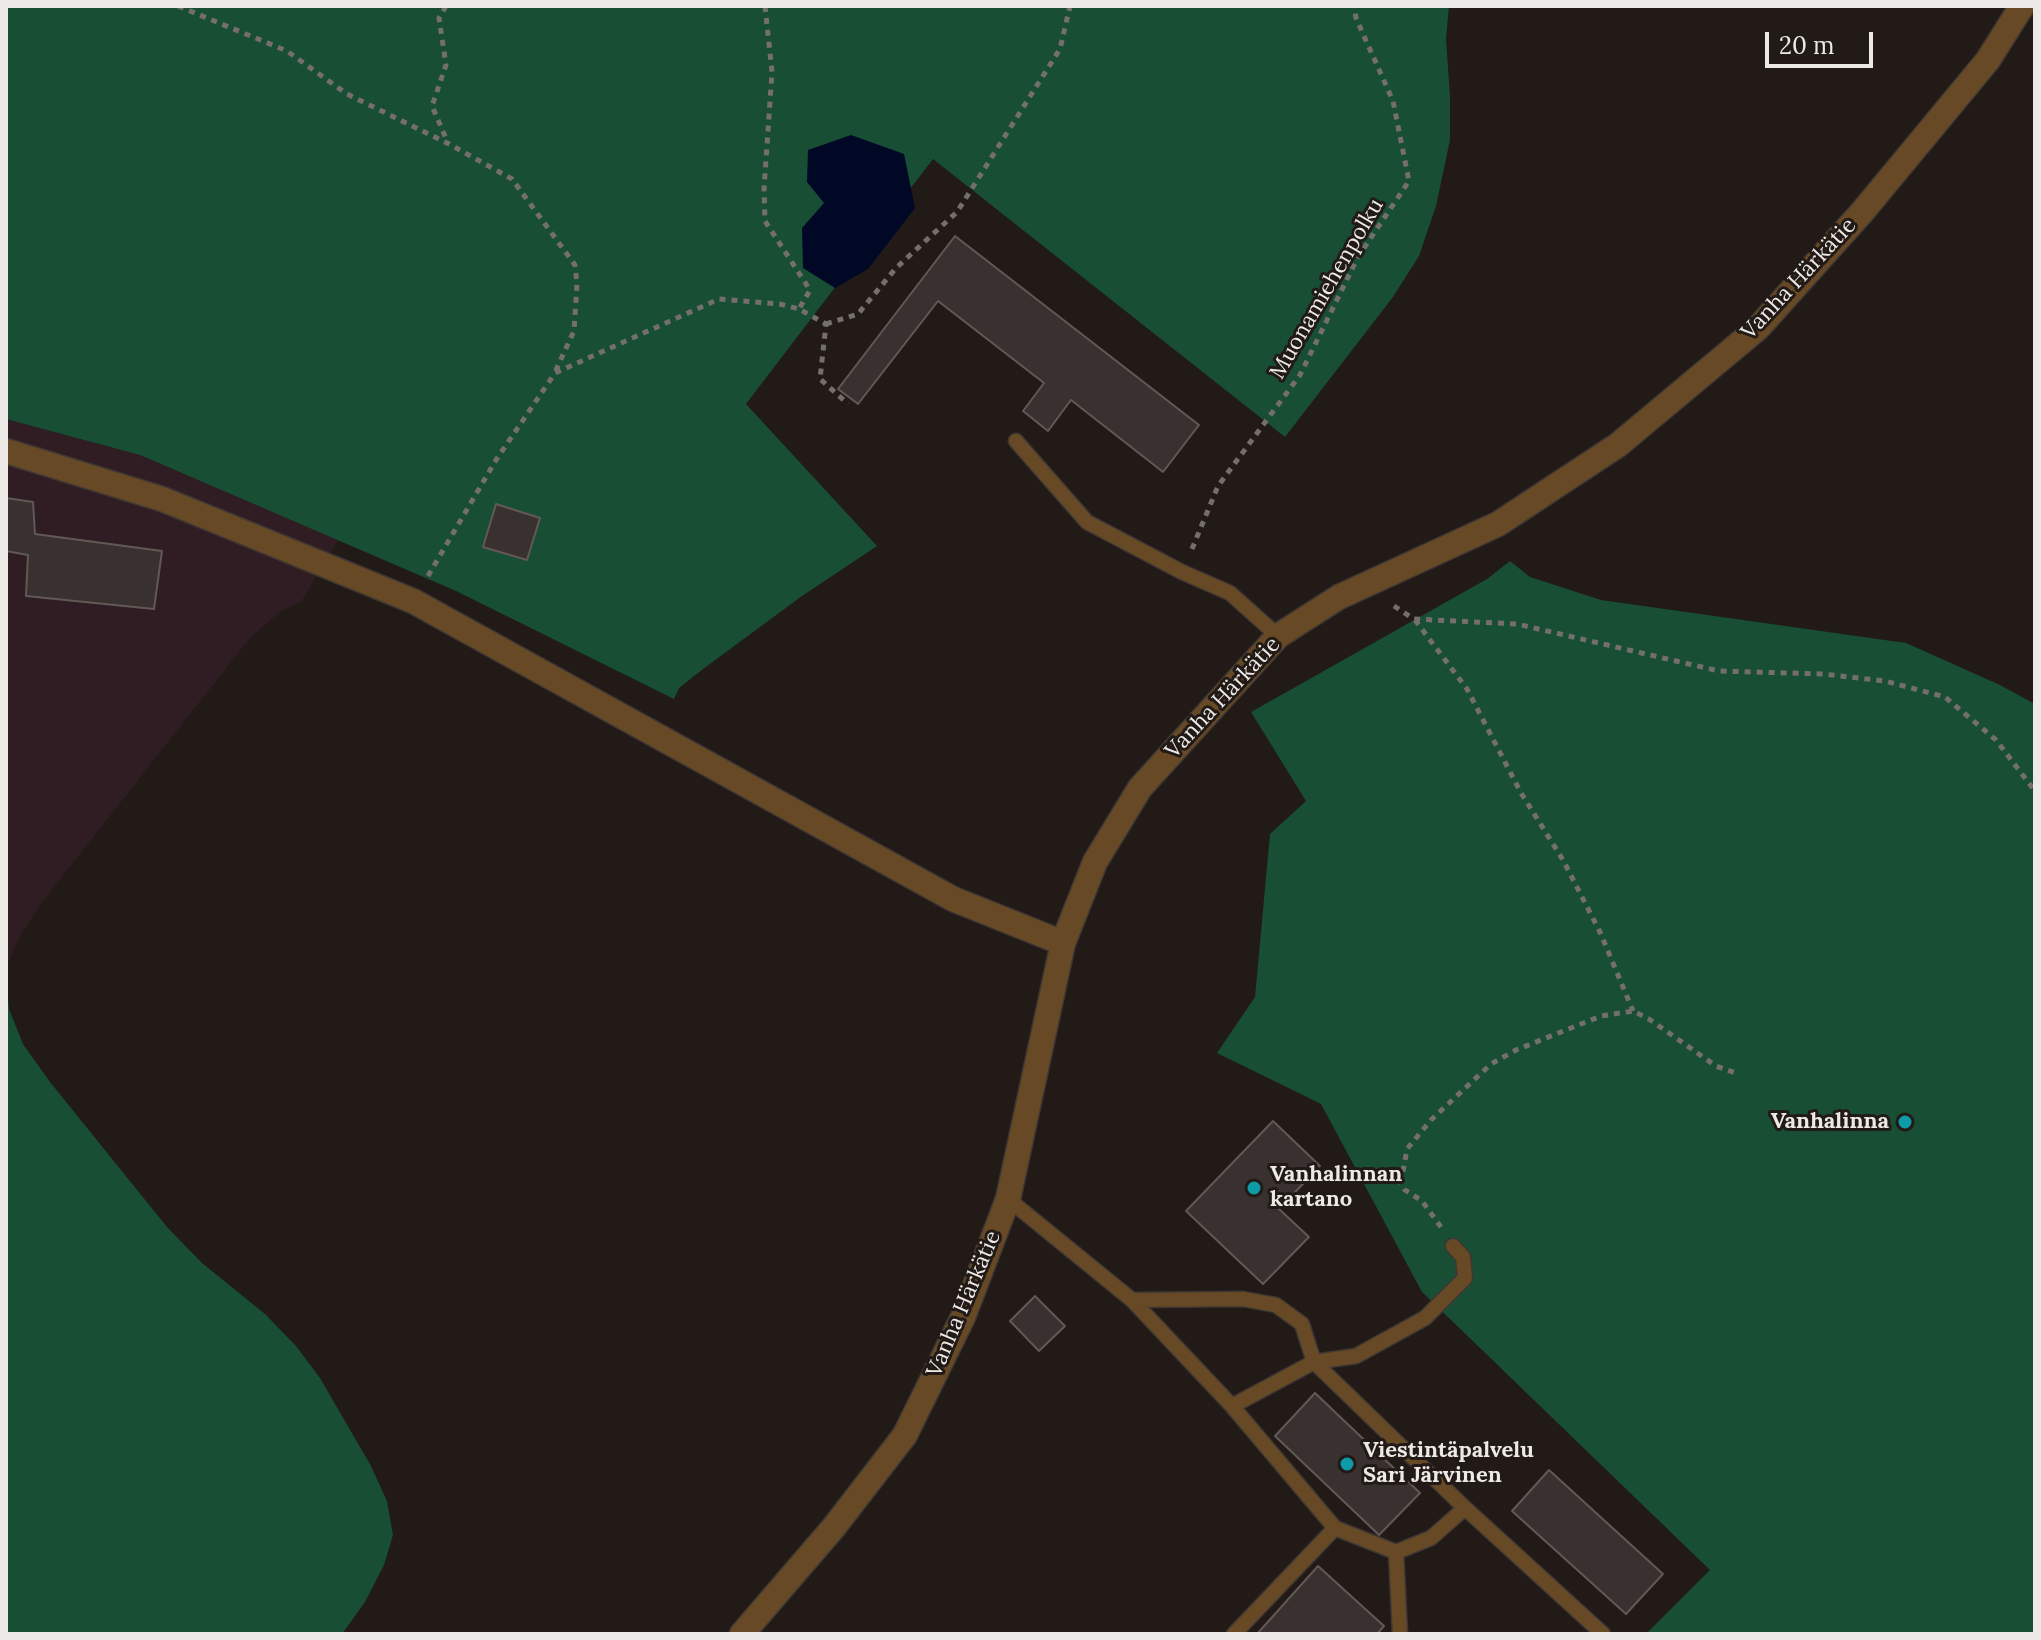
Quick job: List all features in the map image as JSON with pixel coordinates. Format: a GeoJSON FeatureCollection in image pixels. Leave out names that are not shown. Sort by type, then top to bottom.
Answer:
{"type":"FeatureCollection","features":[{"type":"Feature","properties":{"kind":"street","name":"Vanha Härkätie"},"geometry":{"type":"LineString","coordinates":[[747,1632],[905,1435],[963,1317],[1008,1199],[1063,943],[1095,862],[1140,788],[1278,636],[1339,597],[1498,524],[1618,445],[1758,328],[1863,211],[1988,60],[2022,6]]}},
{"type":"Feature","properties":{"kind":"street"},"geometry":{"type":"LineString","coordinates":[[6,451],[162,499],[413,601],[953,899],[1063,943]]}},
{"type":"Feature","properties":{"kind":"lane"},"geometry":{"type":"LineString","coordinates":[[1016,441],[1087,522],[1182,572],[1230,593],[1278,636]]}},
{"type":"Feature","properties":{"kind":"lane"},"geometry":{"type":"LineString","coordinates":[[1008,1199],[1132,1300],[1232,1406],[1335,1528],[1396,1552],[1431,1538],[1465,1508]]}},
{"type":"Feature","properties":{"kind":"lane"},"geometry":{"type":"LineString","coordinates":[[1232,1406],[1314,1362],[1356,1356],[1425,1318],[1465,1278],[1463,1257],[1453,1246]]}},
{"type":"Feature","properties":{"kind":"lane"},"geometry":{"type":"LineString","coordinates":[[1132,1300],[1243,1299],[1276,1305],[1302,1324],[1314,1362],[1465,1508],[1603,1634]]}},
{"type":"Feature","properties":{"kind":"lane"},"geometry":{"type":"LineString","coordinates":[[1234,1634],[1335,1528]]}},
{"type":"Feature","properties":{"kind":"lane"},"geometry":{"type":"LineString","coordinates":[[1396,1552],[1400,1634]]}},
{"type":"Feature","properties":{"kind":"path"},"geometry":{"type":"LineString","coordinates":[[178,6],[287,51],[347,94],[512,179],[575,265],[574,331],[555,373],[496,460],[413,601]]}},
{"type":"Feature","properties":{"kind":"path"},"geometry":{"type":"LineString","coordinates":[[446,6],[439,18],[446,65],[432,106],[449,144]]}},
{"type":"Feature","properties":{"kind":"path"},"geometry":{"type":"LineString","coordinates":[[765,6],[772,72],[764,189],[765,221],[810,290],[799,309]]}},
{"type":"Feature","properties":{"kind":"path"},"geometry":{"type":"LineString","coordinates":[[555,373],[719,299],[780,304],[799,309],[826,324],[858,314],[896,268],[957,212],[1060,49],[1070,6]]}},
{"type":"Feature","properties":{"kind":"path","name":"Muonamiehenpolku"},"geometry":{"type":"LineString","coordinates":[[1182,572],[1218,486],[1300,375],[1358,257],[1409,181],[1393,101],[1356,18],[1354,6]]}},
{"type":"Feature","properties":{"kind":"path"},"geometry":{"type":"LineString","coordinates":[[826,324],[820,379],[848,404]]}},
{"type":"Feature","properties":{"kind":"path"},"geometry":{"type":"LineString","coordinates":[[1363,586],[1414,619],[1467,689],[1521,793],[1563,860],[1600,932],[1633,1011]]}},
{"type":"Feature","properties":{"kind":"path"},"geometry":{"type":"LineString","coordinates":[[1414,619],[1517,624],[1719,671],[1823,674],[1885,681],[1945,697],[1996,740],[2035,791]]}},
{"type":"Feature","properties":{"kind":"path"},"geometry":{"type":"LineString","coordinates":[[1453,1246],[1422,1201],[1405,1190],[1401,1183],[1407,1149],[1431,1120],[1491,1064],[1516,1050],[1601,1016],[1633,1011],[1716,1066],[1738,1074]]}},
{"type":"Feature","properties":{"kind":"shaded area"},"geometry":{"type":"Polygon","coordinates":[[[6,419],[140,455],[338,540],[301,602],[281,611],[250,638],[43,901],[20,936],[6,968],[6,419]]]}},
{"type":"Feature","properties":{"kind":"green space"},"geometry":{"type":"Polygon","coordinates":[[[6,6],[1449,6],[1446,39],[1450,140],[1436,206],[1419,256],[1393,297],[1285,437],[933,159],[746,404],[877,546],[802,596],[703,669],[679,688],[674,699],[456,591],[140,455],[6,419],[6,6]]]}},
{"type":"Feature","properties":{"kind":"green space"},"geometry":{"type":"Polygon","coordinates":[[[1510,561],[1530,577],[1601,600],[1906,643],[2035,704],[2035,1634],[1646,1634],[1710,1570],[1422,1292],[1321,1104],[1217,1053],[1255,997],[1270,834],[1306,801],[1251,712],[1487,579],[1510,561]]]}},
{"type":"Feature","properties":{"kind":"green space"},"geometry":{"type":"Polygon","coordinates":[[[6,978],[9,1009],[23,1044],[50,1082],[167,1227],[202,1263],[265,1314],[296,1346],[320,1378],[371,1466],[387,1501],[393,1535],[384,1565],[365,1602],[342,1634],[6,1634],[6,978]]]}},
{"type":"Feature","properties":{"kind":"water"},"geometry":{"type":"Polygon","coordinates":[[[851,135],[904,154],[915,208],[868,269],[835,288],[803,268],[802,228],[824,203],[807,182],[808,150],[851,135]]]}},
{"type":"Feature","properties":{"kind":"building"},"geometry":{"type":"Polygon","coordinates":[[[955,236],[1199,425],[1163,472],[1071,400],[1048,431],[1023,411],[1044,383],[938,301],[858,404],[838,389],[955,236]]]}},
{"type":"Feature","properties":{"kind":"building"},"geometry":{"type":"Polygon","coordinates":[[[6,498],[33,502],[35,534],[162,551],[154,609],[26,596],[28,555],[6,551],[6,498]]]}},
{"type":"Feature","properties":{"kind":"building"},"geometry":{"type":"Polygon","coordinates":[[[496,504],[540,518],[527,560],[483,547],[496,504]]]}},
{"type":"Feature","properties":{"kind":"building","name":"Vanhalinnan kartano"},"geometry":{"type":"Polygon","coordinates":[[[1273,1121],[1320,1166],[1279,1209],[1309,1237],[1263,1284],[1186,1211],[1273,1121]]]}},
{"type":"Feature","properties":{"kind":"building"},"geometry":{"type":"Polygon","coordinates":[[[1035,1296],[1065,1326],[1039,1351],[1010,1321],[1035,1296]]]}},
{"type":"Feature","properties":{"kind":"building","name":"Viestintäpalvelu Sari Järvinen"},"geometry":{"type":"Polygon","coordinates":[[[1315,1393],[1420,1493],[1379,1535],[1275,1436],[1315,1393]]]}},
{"type":"Feature","properties":{"kind":"building"},"geometry":{"type":"Polygon","coordinates":[[[1549,1470],[1663,1574],[1626,1614],[1512,1511],[1549,1470]]]}},
{"type":"Feature","properties":{"kind":"building"},"geometry":{"type":"Polygon","coordinates":[[[1318,1566],[1384,1626],[1377,1634],[1257,1634],[1318,1566]]]}},
{"type":"Feature","properties":{"kind":"place","name":"Vanhalinna"},"geometry":{"type":"Point","coordinates":[1905,1122]}},
{"type":"Feature","properties":{"kind":"place","name":"Vanhalinnan kartano"},"geometry":{"type":"Point","coordinates":[1254,1188]}},
{"type":"Feature","properties":{"kind":"place","name":"Viestintäpalvelu Sari Järvinen"},"geometry":{"type":"Point","coordinates":[1347,1464]}}]}
